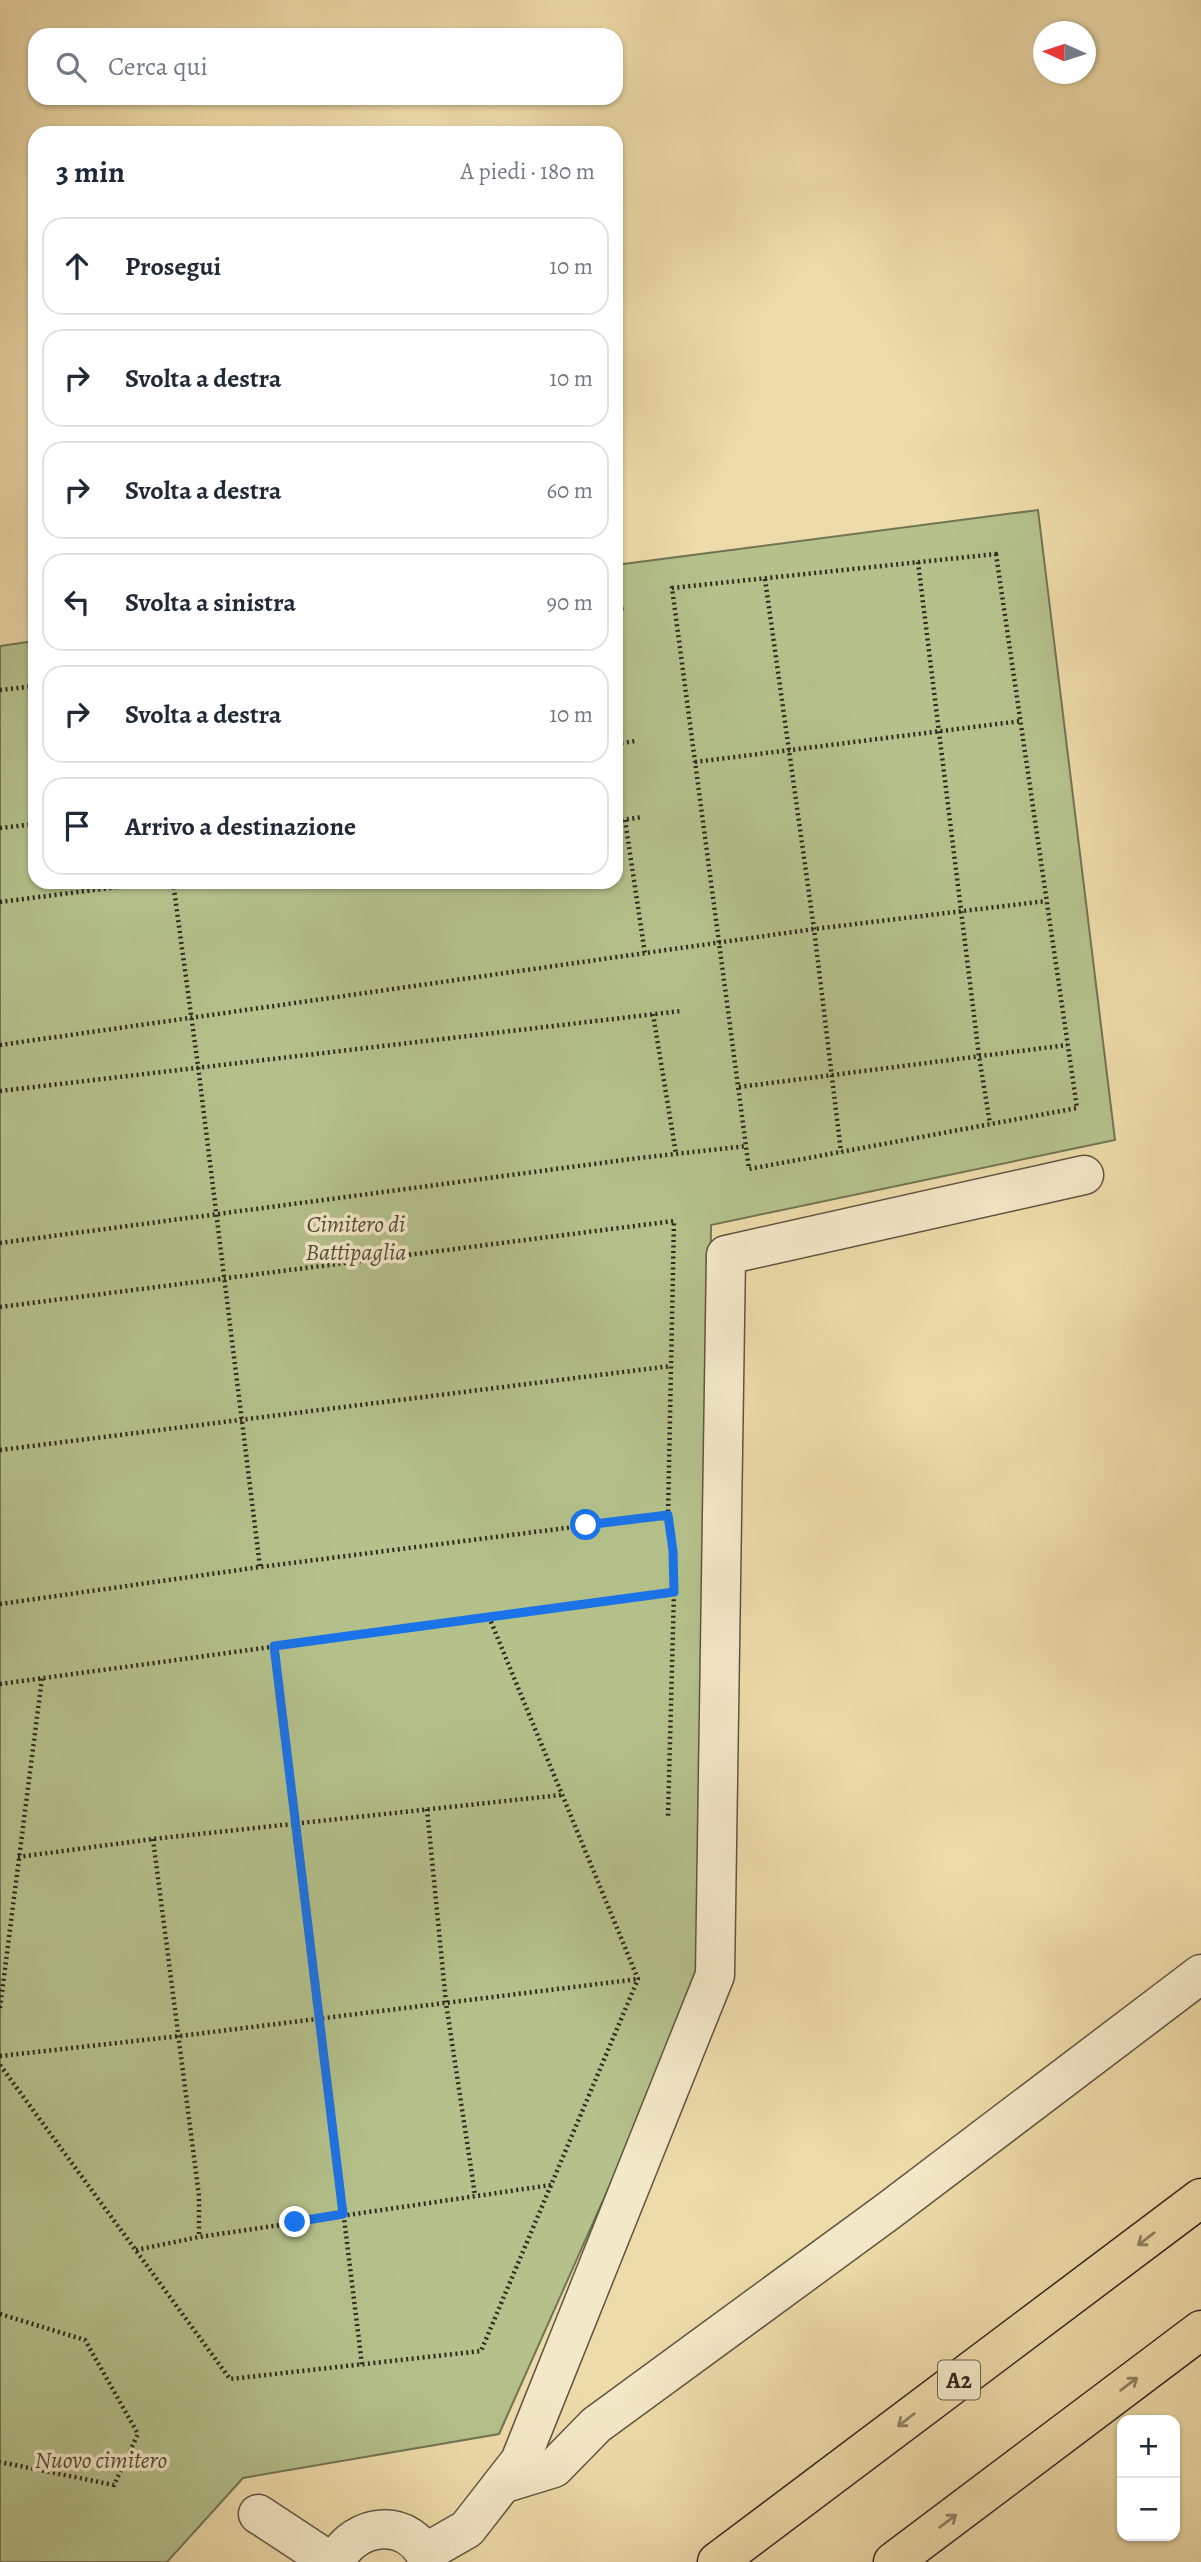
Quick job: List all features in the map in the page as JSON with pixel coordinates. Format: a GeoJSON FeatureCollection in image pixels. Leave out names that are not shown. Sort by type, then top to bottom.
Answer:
{"type":"FeatureCollection","features":[{"type":"Feature","properties":{"kind":"highway","name":"A2"},"geometry":{"type":"LineString","coordinates":[[717,2562],[1201,2198]]}},
{"type":"Feature","properties":{"kind":"highway"},"geometry":{"type":"LineString","coordinates":[[893,2562],[1201,2330]]}},
{"type":"Feature","properties":{"kind":"street"},"geometry":{"type":"LineString","coordinates":[[258,2514],[333,2562],[353,2538],[368,2531],[384,2529],[400,2532],[414,2541],[427,2558],[467,2529],[511,2472],[715,1975],[726,1255],[1084,1175]]}},
{"type":"Feature","properties":{"kind":"street"},"geometry":{"type":"LineString","coordinates":[[511,2472],[554,2468],[596,2425],[887,2213],[1201,1974]]}},
{"type":"Feature","properties":{"kind":"path"},"geometry":{"type":"LineString","coordinates":[[996,554],[1077,1108],[750,1169],[672,589],[765,579],[996,554]]}},
{"type":"Feature","properties":{"kind":"path"},"geometry":{"type":"LineString","coordinates":[[918,562],[979,1056],[990,1124]]}},
{"type":"Feature","properties":{"kind":"path"},"geometry":{"type":"LineString","coordinates":[[765,579],[814,929],[841,1152]]}},
{"type":"Feature","properties":{"kind":"path"},"geometry":{"type":"LineString","coordinates":[[0,690],[28,687]]}},
{"type":"Feature","properties":{"kind":"path"},"geometry":{"type":"LineString","coordinates":[[695,762],[1021,721]]}},
{"type":"Feature","properties":{"kind":"path"},"geometry":{"type":"LineString","coordinates":[[623,743],[635,741]]}},
{"type":"Feature","properties":{"kind":"path"},"geometry":{"type":"LineString","coordinates":[[642,817],[625,820],[645,954]]}},
{"type":"Feature","properties":{"kind":"path"},"geometry":{"type":"LineString","coordinates":[[0,828],[28,825]]}},
{"type":"Feature","properties":{"kind":"path"},"geometry":{"type":"LineString","coordinates":[[0,902],[101,889]]}},
{"type":"Feature","properties":{"kind":"path"},"geometry":{"type":"LineString","coordinates":[[174,889],[260,1567]]}},
{"type":"Feature","properties":{"kind":"path"},"geometry":{"type":"LineString","coordinates":[[0,1045],[814,929],[1047,901]]}},
{"type":"Feature","properties":{"kind":"path"},"geometry":{"type":"LineString","coordinates":[[0,1091],[681,1011]]}},
{"type":"Feature","properties":{"kind":"path"},"geometry":{"type":"LineString","coordinates":[[653,1014],[676,1154]]}},
{"type":"Feature","properties":{"kind":"path"},"geometry":{"type":"LineString","coordinates":[[739,1087],[1068,1045]]}},
{"type":"Feature","properties":{"kind":"path"},"geometry":{"type":"LineString","coordinates":[[0,1243],[747,1146]]}},
{"type":"Feature","properties":{"kind":"path"},"geometry":{"type":"LineString","coordinates":[[0,1307],[674,1221],[668,1515],[673,1551],[674,1592],[668,1816]]}},
{"type":"Feature","properties":{"kind":"path"},"geometry":{"type":"LineString","coordinates":[[0,1450],[671,1366]]}},
{"type":"Feature","properties":{"kind":"path"},"geometry":{"type":"LineString","coordinates":[[0,1604],[260,1567],[668,1515]]}},
{"type":"Feature","properties":{"kind":"path"},"geometry":{"type":"LineString","coordinates":[[0,1684],[674,1592]]}},
{"type":"Feature","properties":{"kind":"path"},"geometry":{"type":"LineString","coordinates":[[0,2065],[230,2379],[481,2351],[638,1979],[489,1617]]}},
{"type":"Feature","properties":{"kind":"path"},"geometry":{"type":"LineString","coordinates":[[274,1646],[362,2365]]}},
{"type":"Feature","properties":{"kind":"path"},"geometry":{"type":"LineString","coordinates":[[0,2008],[42,1678]]}},
{"type":"Feature","properties":{"kind":"path"},"geometry":{"type":"LineString","coordinates":[[18,1857],[153,1839],[561,1795]]}},
{"type":"Feature","properties":{"kind":"path"},"geometry":{"type":"LineString","coordinates":[[427,1809],[446,2003],[475,2195]]}},
{"type":"Feature","properties":{"kind":"path"},"geometry":{"type":"LineString","coordinates":[[153,1839],[199,2196],[199,2237]]}},
{"type":"Feature","properties":{"kind":"path"},"geometry":{"type":"LineString","coordinates":[[0,2056],[638,1979]]}},
{"type":"Feature","properties":{"kind":"path"},"geometry":{"type":"LineString","coordinates":[[136,2250],[343,2214],[551,2185]]}},
{"type":"Feature","properties":{"kind":"path"},"geometry":{"type":"LineString","coordinates":[[0,2314],[85,2340],[138,2434],[114,2485],[0,2462]]}},
{"type":"Feature","properties":{"kind":"green space","name":"Cimitero di Battipaglia"},"geometry":{"type":"Polygon","coordinates":[[[1038,510],[1115,1140],[711,1225],[703,1976],[499,2434],[243,2478],[167,2562],[0,2562],[0,646],[28,642],[28,889],[623,889],[623,564],[1038,510]]]}},
{"type":"Feature","properties":{"kind":"route"},"geometry":{"type":"LineString","coordinates":[[295,2222],[343,2214],[274,1646],[674,1592],[673,1551],[668,1515],[586,1525]]}},
{"type":"Feature","properties":{"kind":"park label","name":"Nuovo cimitero"},"geometry":{"type":"Point","coordinates":[101,2460]}}]}
